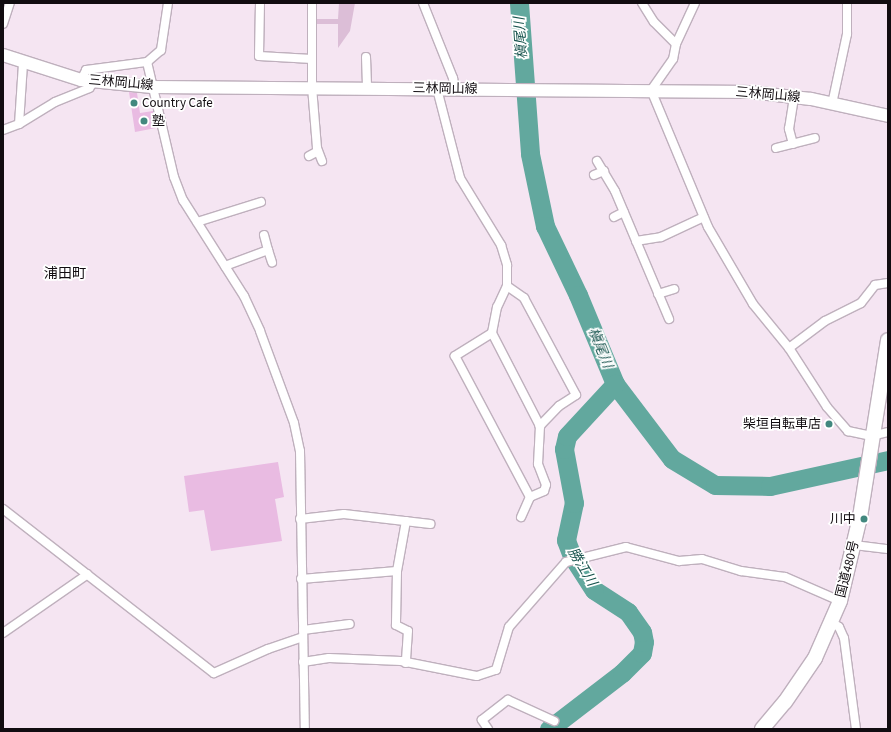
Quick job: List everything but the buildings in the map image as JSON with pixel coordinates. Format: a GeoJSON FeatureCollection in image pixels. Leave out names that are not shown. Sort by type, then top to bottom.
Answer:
{"type":"FeatureCollection","features":[{"type":"Feature","properties":{"kind":"highway","name":"国道480号"},"geometry":{"type":"LineString","coordinates":[[762,729],[801,680],[832,623],[840,601],[854,545],[888,340]]}},
{"type":"Feature","properties":{"kind":"main road","name":"三林岡山線"},"geometry":{"type":"LineString","coordinates":[[3,55],[22,63],[81,80],[152,87],[312,87],[751,92],[794,97],[888,116]]}},
{"type":"Feature","properties":{"kind":"street"},"geometry":{"type":"LineString","coordinates":[[3,24],[10,3]]}},
{"type":"Feature","properties":{"kind":"street"},"geometry":{"type":"LineString","coordinates":[[81,80],[86,70],[147,62],[161,50],[168,3]]}},
{"type":"Feature","properties":{"kind":"street"},"geometry":{"type":"LineString","coordinates":[[260,3],[259,56],[312,59]]}},
{"type":"Feature","properties":{"kind":"street"},"geometry":{"type":"LineString","coordinates":[[312,3],[312,87],[318,151],[322,161]]}},
{"type":"Feature","properties":{"kind":"street"},"geometry":{"type":"LineString","coordinates":[[423,3],[453,78],[455,89]]}},
{"type":"Feature","properties":{"kind":"street"},"geometry":{"type":"LineString","coordinates":[[642,3],[654,22],[676,44]]}},
{"type":"Feature","properties":{"kind":"street"},"geometry":{"type":"LineString","coordinates":[[694,3],[676,44],[673,59],[651,90],[704,217],[753,304],[789,348],[827,407],[848,431],[870,442],[888,432]]}},
{"type":"Feature","properties":{"kind":"street"},"geometry":{"type":"LineString","coordinates":[[832,104],[847,34],[847,3]]}},
{"type":"Feature","properties":{"kind":"street"},"geometry":{"type":"LineString","coordinates":[[366,57],[367,88]]}},
{"type":"Feature","properties":{"kind":"street"},"geometry":{"type":"LineString","coordinates":[[147,62],[174,177],[183,200],[244,296],[260,331],[294,422],[300,451],[301,579],[305,729]]}},
{"type":"Feature","properties":{"kind":"street"},"geometry":{"type":"LineString","coordinates":[[19,124],[22,63]]}},
{"type":"Feature","properties":{"kind":"street"},"geometry":{"type":"LineString","coordinates":[[3,130],[19,124],[55,102],[89,88],[94,82]]}},
{"type":"Feature","properties":{"kind":"street"},"geometry":{"type":"LineString","coordinates":[[437,89],[460,178],[501,246],[507,266],[507,286],[497,307],[492,333],[540,426],[538,464],[546,485],[544,491],[530,496],[521,517]]}},
{"type":"Feature","properties":{"kind":"street"},"geometry":{"type":"LineString","coordinates":[[793,144],[789,129],[794,97]]}},
{"type":"Feature","properties":{"kind":"street"},"geometry":{"type":"LineString","coordinates":[[776,148],[815,138]]}},
{"type":"Feature","properties":{"kind":"street"},"geometry":{"type":"LineString","coordinates":[[309,156],[318,151]]}},
{"type":"Feature","properties":{"kind":"street"},"geometry":{"type":"LineString","coordinates":[[597,161],[604,171],[624,212],[668,318]]}},
{"type":"Feature","properties":{"kind":"street"},"geometry":{"type":"LineString","coordinates":[[594,175],[604,171]]}},
{"type":"Feature","properties":{"kind":"street"},"geometry":{"type":"LineString","coordinates":[[197,222],[261,202]]}},
{"type":"Feature","properties":{"kind":"street"},"geometry":{"type":"LineString","coordinates":[[614,217],[624,212]]}},
{"type":"Feature","properties":{"kind":"street"},"geometry":{"type":"LineString","coordinates":[[636,241],[661,237],[704,217]]}},
{"type":"Feature","properties":{"kind":"street"},"geometry":{"type":"LineString","coordinates":[[264,235],[272,262]]}},
{"type":"Feature","properties":{"kind":"street"},"geometry":{"type":"LineString","coordinates":[[225,266],[268,250]]}},
{"type":"Feature","properties":{"kind":"street"},"geometry":{"type":"LineString","coordinates":[[789,348],[825,321],[861,304],[875,285],[888,284]]}},
{"type":"Feature","properties":{"kind":"street"},"geometry":{"type":"LineString","coordinates":[[507,286],[524,298],[576,396],[559,406],[540,426]]}},
{"type":"Feature","properties":{"kind":"street"},"geometry":{"type":"LineString","coordinates":[[658,294],[674,289]]}},
{"type":"Feature","properties":{"kind":"street"},"geometry":{"type":"LineString","coordinates":[[492,333],[455,356],[530,496]]}},
{"type":"Feature","properties":{"kind":"street"},"geometry":{"type":"LineString","coordinates":[[3,509],[214,673],[303,633],[350,624]]}},
{"type":"Feature","properties":{"kind":"street"},"geometry":{"type":"LineString","coordinates":[[300,519],[344,514],[430,524]]}},
{"type":"Feature","properties":{"kind":"street"},"geometry":{"type":"LineString","coordinates":[[406,521],[397,571],[396,625],[408,631],[406,662]]}},
{"type":"Feature","properties":{"kind":"street"},"geometry":{"type":"LineString","coordinates":[[854,545],[888,549]]}},
{"type":"Feature","properties":{"kind":"street"},"geometry":{"type":"LineString","coordinates":[[304,662],[336,658],[406,662],[477,676],[496,670],[509,627],[566,562],[626,547],[639,549],[672,560],[702,559],[741,571],[785,577],[840,601]]}},
{"type":"Feature","properties":{"kind":"street"},"geometry":{"type":"LineString","coordinates":[[301,579],[397,571]]}},
{"type":"Feature","properties":{"kind":"street"},"geometry":{"type":"LineString","coordinates":[[3,633],[88,574]]}},
{"type":"Feature","properties":{"kind":"street"},"geometry":{"type":"LineString","coordinates":[[832,623],[839,627],[844,638],[856,729]]}},
{"type":"Feature","properties":{"kind":"street"},"geometry":{"type":"LineString","coordinates":[[488,729],[482,720],[508,700],[554,721]]}},
{"type":"Feature","properties":{"kind":"shaded area"},"geometry":{"type":"Polygon","coordinates":[[[339,3],[355,3],[350,31],[338,48],[338,24],[316,24],[317,19],[338,19],[339,3]]]}},
{"type":"Feature","properties":{"kind":"waterway","name":"槇尾川"},"geometry":{"type":"LineString","coordinates":[[519,3],[530,154],[545,226],[578,295],[615,384],[672,459],[715,485],[770,486],[888,460]]}},
{"type":"Feature","properties":{"kind":"waterway","name":"勝江川"},"geometry":{"type":"LineString","coordinates":[[549,729],[622,673],[642,653],[644,642],[642,632],[628,612],[594,590],[572,556],[566,540],[574,503],[564,449],[567,436],[615,384]]}},
{"type":"Feature","properties":{"kind":"place","name":"Country Cafe"},"geometry":{"type":"Point","coordinates":[134,103]}},
{"type":"Feature","properties":{"kind":"place","name":"塾"},"geometry":{"type":"Point","coordinates":[144,121]}},
{"type":"Feature","properties":{"kind":"place","name":"柴垣自転車店"},"geometry":{"type":"Point","coordinates":[829,424]}},
{"type":"Feature","properties":{"kind":"place","name":"川中"},"geometry":{"type":"Point","coordinates":[864,519]}},
{"type":"Feature","properties":{"kind":"district","name":"浦田町"},"geometry":{"type":"Point","coordinates":[65,274]}}]}
